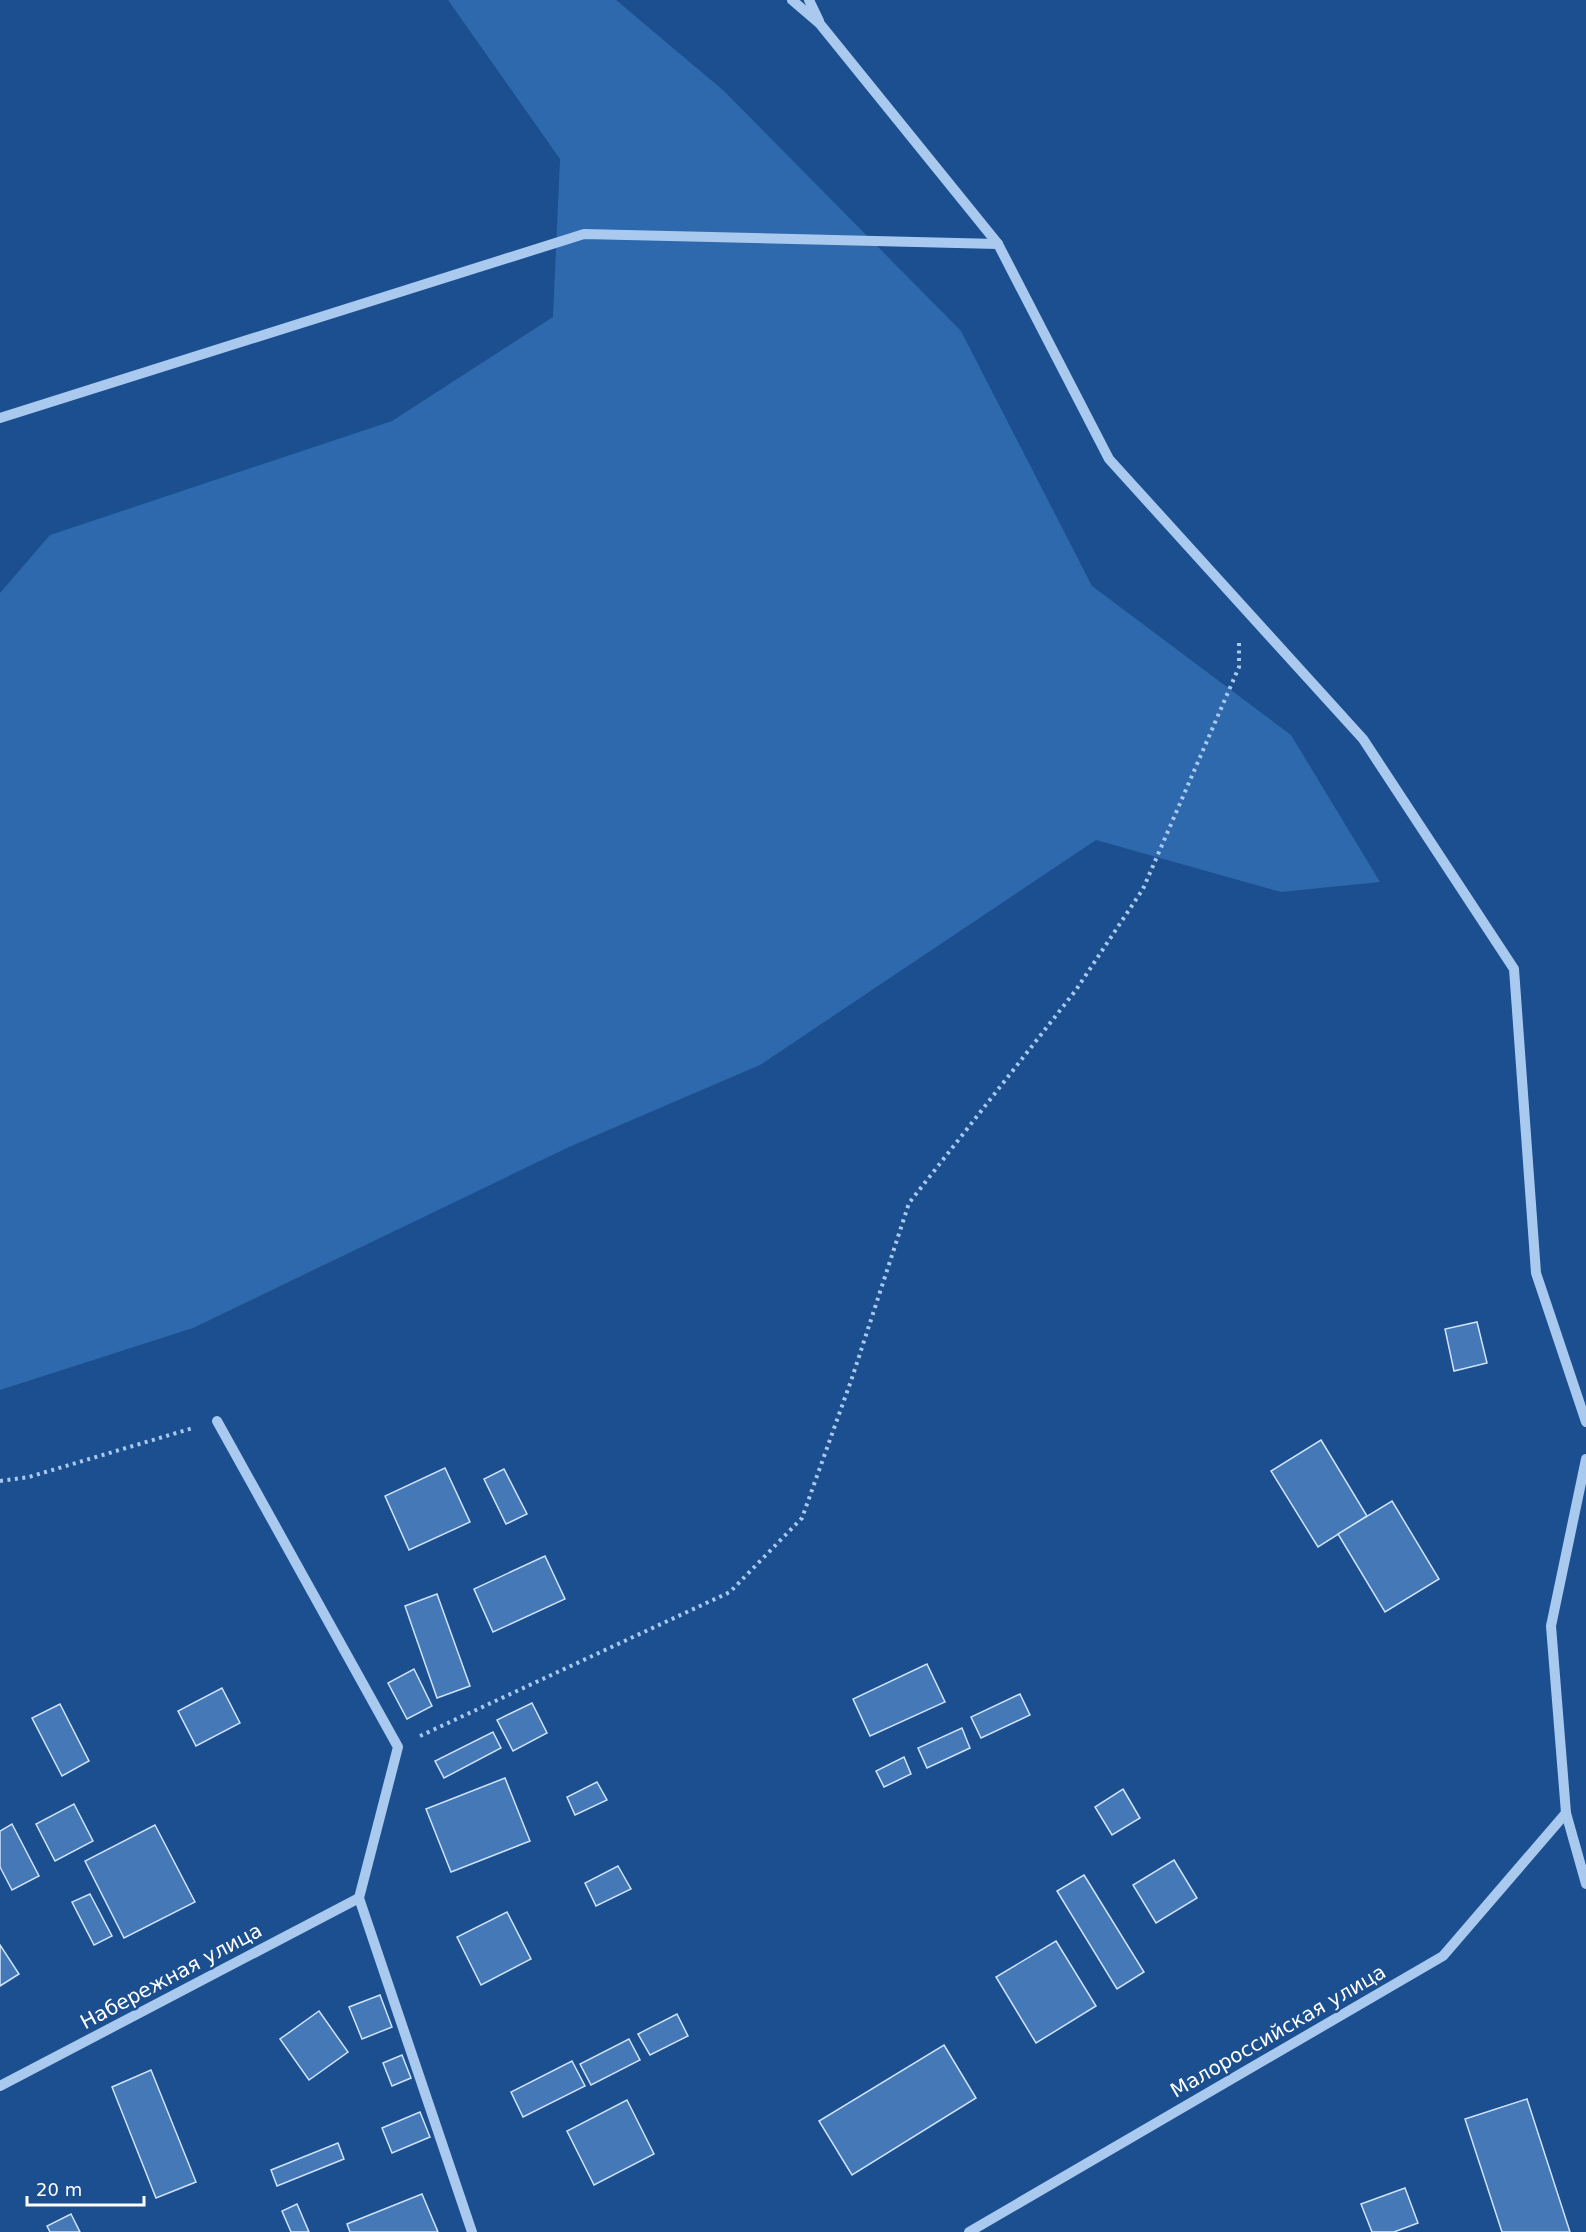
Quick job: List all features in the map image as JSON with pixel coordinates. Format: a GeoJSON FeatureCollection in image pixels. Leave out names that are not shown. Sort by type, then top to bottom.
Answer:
{"type":"FeatureCollection","features":[{"type":"Feature","properties":{"kind":"street"},"geometry":{"type":"LineString","coordinates":[[792,0],[820,24],[998,244],[1109,459],[1363,739],[1514,969],[1536,1273],[1586,1422]]}},
{"type":"Feature","properties":{"kind":"street"},"geometry":{"type":"LineString","coordinates":[[809,0],[820,24]]}},
{"type":"Feature","properties":{"kind":"street"},"geometry":{"type":"LineString","coordinates":[[0,418],[584,234],[998,244]]}},
{"type":"Feature","properties":{"kind":"street"},"geometry":{"type":"LineString","coordinates":[[217,1421],[398,1747],[359,1898],[472,2232]]}},
{"type":"Feature","properties":{"kind":"street"},"geometry":{"type":"LineString","coordinates":[[1586,1459],[1551,1626],[1566,1813],[1586,1884]]}},
{"type":"Feature","properties":{"kind":"street","name":"Малороссийская улица"},"geometry":{"type":"LineString","coordinates":[[969,2232],[1443,1956],[1566,1813]]}},
{"type":"Feature","properties":{"kind":"street","name":"Набережная улица"},"geometry":{"type":"LineString","coordinates":[[0,2085],[359,1898]]}},
{"type":"Feature","properties":{"kind":"path"},"geometry":{"type":"LineString","coordinates":[[398,1747],[730,1592],[802,1518],[852,1378],[909,1203],[1076,990],[1143,889],[1239,667],[1240,604]]}},
{"type":"Feature","properties":{"kind":"path"},"geometry":{"type":"LineString","coordinates":[[0,1481],[29,1478],[217,1421]]}},
{"type":"Feature","properties":{"kind":"shaded area"},"geometry":{"type":"Polygon","coordinates":[[[448,0],[616,0],[724,91],[961,331],[1092,586],[1291,735],[1380,882],[1281,892],[1096,840],[760,1065],[569,1147],[193,1328],[0,1390],[0,593],[50,535],[392,421],[553,317],[560,159],[448,0]]]}},
{"type":"Feature","properties":{"kind":"building"},"geometry":{"type":"Polygon","coordinates":[[[1477,1322],[1487,1363],[1454,1371],[1445,1329],[1477,1322]]]}},
{"type":"Feature","properties":{"kind":"building"},"geometry":{"type":"Polygon","coordinates":[[[1321,1440],[1367,1516],[1318,1547],[1271,1471],[1321,1440]]]}},
{"type":"Feature","properties":{"kind":"building"},"geometry":{"type":"Polygon","coordinates":[[[445,1468],[470,1522],[409,1550],[385,1496],[445,1468]]]}},
{"type":"Feature","properties":{"kind":"building"},"geometry":{"type":"Polygon","coordinates":[[[504,1469],[527,1514],[506,1524],[484,1479],[504,1469]]]}},
{"type":"Feature","properties":{"kind":"building"},"geometry":{"type":"Polygon","coordinates":[[[1392,1501],[1439,1579],[1385,1612],[1338,1534],[1392,1501]]]}},
{"type":"Feature","properties":{"kind":"building"},"geometry":{"type":"Polygon","coordinates":[[[545,1556],[565,1599],[493,1632],[474,1589],[545,1556]]]}},
{"type":"Feature","properties":{"kind":"building"},"geometry":{"type":"Polygon","coordinates":[[[437,1594],[470,1686],[437,1698],[405,1606],[437,1594]]]}},
{"type":"Feature","properties":{"kind":"building"},"geometry":{"type":"Polygon","coordinates":[[[927,1664],[945,1702],[870,1736],[853,1699],[927,1664]]]}},
{"type":"Feature","properties":{"kind":"building"},"geometry":{"type":"Polygon","coordinates":[[[414,1669],[432,1706],[407,1719],[388,1683],[414,1669]]]}},
{"type":"Feature","properties":{"kind":"building"},"geometry":{"type":"Polygon","coordinates":[[[222,1688],[240,1723],[196,1746],[178,1711],[222,1688]]]}},
{"type":"Feature","properties":{"kind":"building"},"geometry":{"type":"Polygon","coordinates":[[[1020,1694],[1030,1715],[981,1738],[971,1717],[1020,1694]]]}},
{"type":"Feature","properties":{"kind":"building"},"geometry":{"type":"Polygon","coordinates":[[[532,1703],[547,1733],[513,1751],[497,1720],[532,1703]]]}},
{"type":"Feature","properties":{"kind":"building"},"geometry":{"type":"Polygon","coordinates":[[[60,1704],[89,1761],[62,1776],[32,1718],[60,1704]]]}},
{"type":"Feature","properties":{"kind":"building"},"geometry":{"type":"Polygon","coordinates":[[[962,1728],[970,1748],[927,1768],[918,1748],[962,1728]]]}},
{"type":"Feature","properties":{"kind":"building"},"geometry":{"type":"Polygon","coordinates":[[[493,1732],[501,1748],[444,1778],[435,1761],[493,1732]]]}},
{"type":"Feature","properties":{"kind":"building"},"geometry":{"type":"Polygon","coordinates":[[[904,1757],[911,1774],[884,1787],[876,1771],[904,1757]]]}},
{"type":"Feature","properties":{"kind":"building"},"geometry":{"type":"Polygon","coordinates":[[[505,1778],[530,1841],[451,1872],[426,1809],[505,1778]]]}},
{"type":"Feature","properties":{"kind":"building"},"geometry":{"type":"Polygon","coordinates":[[[597,1782],[607,1800],[575,1815],[567,1797],[597,1782]]]}},
{"type":"Feature","properties":{"kind":"building"},"geometry":{"type":"Polygon","coordinates":[[[1123,1789],[1140,1818],[1112,1835],[1095,1807],[1123,1789]]]}},
{"type":"Feature","properties":{"kind":"building"},"geometry":{"type":"Polygon","coordinates":[[[74,1804],[93,1841],[55,1861],[36,1824],[74,1804]]]}},
{"type":"Feature","properties":{"kind":"building"},"geometry":{"type":"Polygon","coordinates":[[[12,1824],[39,1876],[12,1890],[0,1867],[0,1831],[12,1824]]]}},
{"type":"Feature","properties":{"kind":"building"},"geometry":{"type":"Polygon","coordinates":[[[155,1825],[195,1902],[124,1938],[85,1861],[155,1825]]]}},
{"type":"Feature","properties":{"kind":"building"},"geometry":{"type":"Polygon","coordinates":[[[1174,1860],[1197,1898],[1156,1923],[1133,1885],[1174,1860]]]}},
{"type":"Feature","properties":{"kind":"building"},"geometry":{"type":"Polygon","coordinates":[[[618,1866],[631,1889],[596,1906],[585,1883],[618,1866]]]}},
{"type":"Feature","properties":{"kind":"building"},"geometry":{"type":"Polygon","coordinates":[[[1084,1875],[1144,1972],[1117,1989],[1057,1891],[1084,1875]]]}},
{"type":"Feature","properties":{"kind":"building"},"geometry":{"type":"Polygon","coordinates":[[[90,1894],[112,1936],[94,1945],[72,1902],[90,1894]]]}},
{"type":"Feature","properties":{"kind":"building"},"geometry":{"type":"Polygon","coordinates":[[[507,1912],[531,1959],[481,1985],[457,1937],[507,1912]]]}},
{"type":"Feature","properties":{"kind":"building"},"geometry":{"type":"Polygon","coordinates":[[[1056,1941],[1096,2006],[1036,2043],[996,1977],[1056,1941]]]}},
{"type":"Feature","properties":{"kind":"building"},"geometry":{"type":"Polygon","coordinates":[[[0,1945],[19,1974],[0,1986],[0,1945]]]}},
{"type":"Feature","properties":{"kind":"building"},"geometry":{"type":"Polygon","coordinates":[[[380,1995],[392,2027],[362,2039],[349,2007],[380,1995]]]}},
{"type":"Feature","properties":{"kind":"building"},"geometry":{"type":"Polygon","coordinates":[[[319,2011],[348,2052],[309,2080],[280,2039],[319,2011]]]}},
{"type":"Feature","properties":{"kind":"building"},"geometry":{"type":"Polygon","coordinates":[[[677,2014],[688,2036],[650,2055],[638,2034],[677,2014]]]}},
{"type":"Feature","properties":{"kind":"building"},"geometry":{"type":"Polygon","coordinates":[[[629,2039],[640,2060],[591,2085],[580,2064],[629,2039]]]}},
{"type":"Feature","properties":{"kind":"building"},"geometry":{"type":"Polygon","coordinates":[[[944,2045],[976,2098],[852,2175],[819,2121],[944,2045]]]}},
{"type":"Feature","properties":{"kind":"building"},"geometry":{"type":"Polygon","coordinates":[[[402,2055],[411,2078],[392,2086],[383,2063],[402,2055]]]}},
{"type":"Feature","properties":{"kind":"building"},"geometry":{"type":"Polygon","coordinates":[[[572,2061],[585,2086],[523,2117],[511,2092],[572,2061]]]}},
{"type":"Feature","properties":{"kind":"building"},"geometry":{"type":"Polygon","coordinates":[[[151,2070],[196,2182],[156,2198],[112,2087],[151,2070]]]}},
{"type":"Feature","properties":{"kind":"building"},"geometry":{"type":"Polygon","coordinates":[[[1527,2099],[1570,2232],[1502,2232],[1465,2119],[1527,2099]]]}},
{"type":"Feature","properties":{"kind":"building"},"geometry":{"type":"Polygon","coordinates":[[[627,2100],[654,2154],[594,2185],[567,2131],[627,2100]]]}},
{"type":"Feature","properties":{"kind":"building"},"geometry":{"type":"Polygon","coordinates":[[[420,2112],[430,2137],[392,2153],[382,2128],[420,2112]]]}},
{"type":"Feature","properties":{"kind":"building"},"geometry":{"type":"Polygon","coordinates":[[[338,2143],[344,2159],[277,2186],[271,2170],[338,2143]]]}},
{"type":"Feature","properties":{"kind":"building"},"geometry":{"type":"Polygon","coordinates":[[[1405,2188],[1418,2223],[1394,2232],[1372,2232],[1361,2204],[1405,2188]]]}},
{"type":"Feature","properties":{"kind":"building"},"geometry":{"type":"Polygon","coordinates":[[[422,2194],[438,2232],[350,2232],[347,2224],[422,2194]]]}},
{"type":"Feature","properties":{"kind":"building"},"geometry":{"type":"Polygon","coordinates":[[[297,2204],[309,2232],[291,2232],[282,2211],[297,2204]]]}},
{"type":"Feature","properties":{"kind":"building"},"geometry":{"type":"Polygon","coordinates":[[[71,2214],[80,2232],[50,2232],[47,2226],[71,2214]]]}}]}
